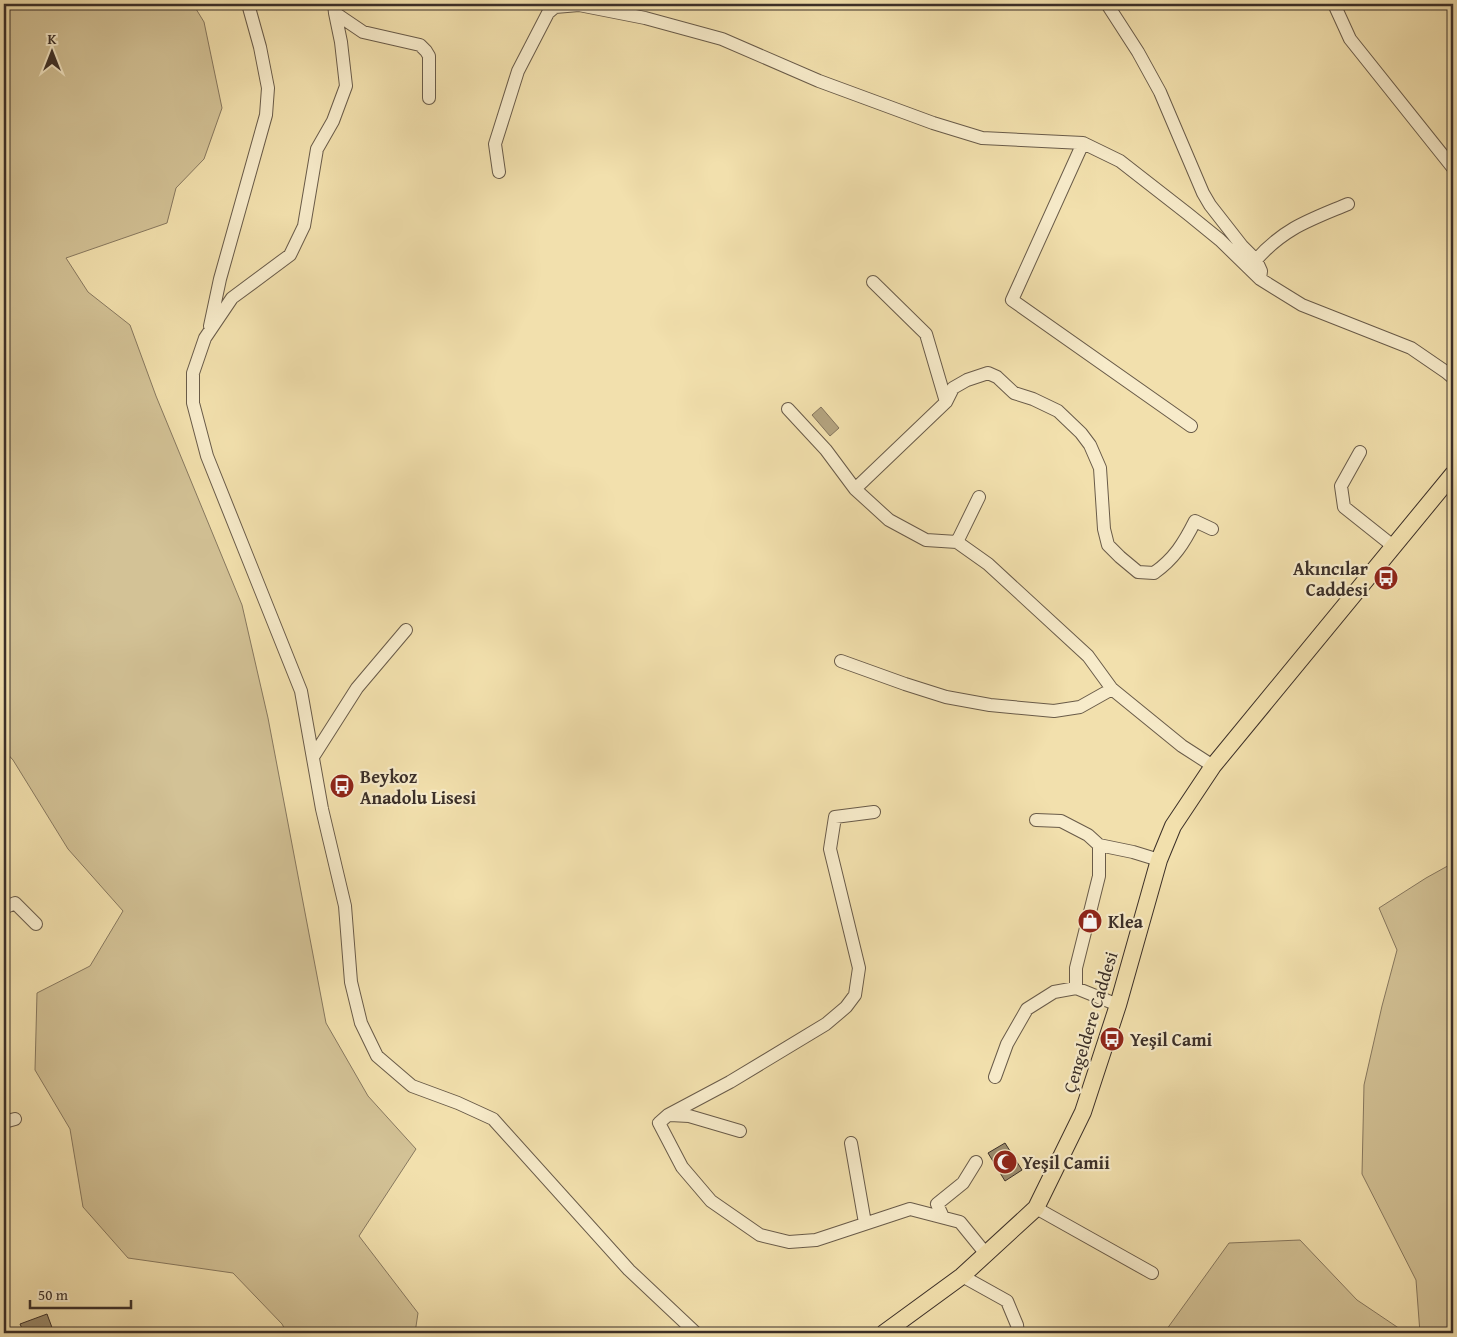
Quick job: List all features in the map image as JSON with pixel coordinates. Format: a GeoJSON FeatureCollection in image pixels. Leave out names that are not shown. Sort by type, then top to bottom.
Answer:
{"type":"FeatureCollection","features":[{"type":"Feature","properties":{"kind":"main road","name":"Çengeldere Caddesi"},"geometry":{"type":"LineString","coordinates":[[884,1333],[962,1276],[1036,1208],[1083,1112],[1118,1005],[1159,860],[1173,826],[1214,766],[1453,474]]}},
{"type":"Feature","properties":{"kind":"street"},"geometry":{"type":"LineString","coordinates":[[210,331],[220,280],[266,115],[268,88],[260,47],[248,4]]}},
{"type":"Feature","properties":{"kind":"street"},"geometry":{"type":"LineString","coordinates":[[1106,4],[1138,52],[1160,92],[1202,193],[1242,246],[1256,260],[1261,271],[1260,280]]}},
{"type":"Feature","properties":{"kind":"street"},"geometry":{"type":"LineString","coordinates":[[1334,4],[1350,40],[1453,168]]}},
{"type":"Feature","properties":{"kind":"street"},"geometry":{"type":"LineString","coordinates":[[499,172],[495,144],[518,71],[548,13],[554,6],[578,5],[645,18],[722,40],[819,81],[932,123],[982,138],[1083,143],[1120,161],[1220,240],[1260,280],[1302,304],[1411,348],[1453,378]]}},
{"type":"Feature","properties":{"kind":"street"},"geometry":{"type":"LineString","coordinates":[[334,8],[341,42],[346,86],[333,122],[317,149],[304,226],[290,255],[232,298],[205,338],[194,373],[194,403],[207,456],[301,691],[322,809],[345,906],[351,982],[360,1023],[377,1056],[412,1086],[458,1103],[493,1119],[629,1270],[696,1333]]}},
{"type":"Feature","properties":{"kind":"street"},"geometry":{"type":"LineString","coordinates":[[334,8],[363,32],[420,45],[426,50],[429,56],[429,98]]}},
{"type":"Feature","properties":{"kind":"street"},"geometry":{"type":"LineString","coordinates":[[1083,143],[1012,300],[1191,426]]}},
{"type":"Feature","properties":{"kind":"street"},"geometry":{"type":"LineString","coordinates":[[1256,260],[1273,243],[1293,228],[1348,204]]}},
{"type":"Feature","properties":{"kind":"street"},"geometry":{"type":"LineString","coordinates":[[873,282],[926,334],[946,402]]}},
{"type":"Feature","properties":{"kind":"street"},"geometry":{"type":"LineString","coordinates":[[855,489],[946,402],[953,388],[966,380],[988,372],[1014,393],[1033,399],[1058,411],[1090,445],[1100,468],[1104,529],[1108,545],[1138,572],[1154,574],[1167,564],[1185,541],[1195,521],[1212,528]]}},
{"type":"Feature","properties":{"kind":"street"},"geometry":{"type":"LineString","coordinates":[[788,409],[826,450],[855,489],[889,520],[926,540],[957,542],[988,564],[1088,656],[1112,689],[1182,746],[1214,766]]}},
{"type":"Feature","properties":{"kind":"street"},"geometry":{"type":"LineString","coordinates":[[1360,452],[1341,486],[1344,507],[1393,546]]}},
{"type":"Feature","properties":{"kind":"street"},"geometry":{"type":"LineString","coordinates":[[957,542],[979,497]]}},
{"type":"Feature","properties":{"kind":"street"},"geometry":{"type":"LineString","coordinates":[[313,757],[357,688],[406,630]]}},
{"type":"Feature","properties":{"kind":"street"},"geometry":{"type":"LineString","coordinates":[[841,661],[946,697],[990,705],[1054,711],[1080,707],[1112,689]]}},
{"type":"Feature","properties":{"kind":"street"},"geometry":{"type":"LineString","coordinates":[[874,812],[835,817],[830,849],[859,968],[856,995],[846,1007],[826,1024],[730,1082],[668,1115],[659,1123],[682,1167],[711,1201],[760,1235],[789,1242],[816,1240],[910,1209],[960,1222],[986,1254]]}},
{"type":"Feature","properties":{"kind":"street"},"geometry":{"type":"LineString","coordinates":[[1036,820],[1061,821],[1088,835],[1099,845],[1159,860]]}},
{"type":"Feature","properties":{"kind":"street"},"geometry":{"type":"LineString","coordinates":[[1076,988],[1076,968],[1099,876],[1099,845]]}},
{"type":"Feature","properties":{"kind":"street"},"geometry":{"type":"LineString","coordinates":[[4,908],[15,903],[36,924]]}},
{"type":"Feature","properties":{"kind":"street"},"geometry":{"type":"LineString","coordinates":[[995,1077],[1007,1044],[1027,1009],[1054,992],[1076,988],[1118,1005]]}},
{"type":"Feature","properties":{"kind":"street"},"geometry":{"type":"LineString","coordinates":[[668,1115],[689,1116],[740,1131]]}},
{"type":"Feature","properties":{"kind":"street"},"geometry":{"type":"LineString","coordinates":[[851,1143],[865,1224]]}},
{"type":"Feature","properties":{"kind":"street"},"geometry":{"type":"LineString","coordinates":[[943,1217],[937,1204],[963,1183],[976,1162]]}},
{"type":"Feature","properties":{"kind":"street"},"geometry":{"type":"LineString","coordinates":[[1036,1208],[1152,1273]]}},
{"type":"Feature","properties":{"kind":"street"},"geometry":{"type":"LineString","coordinates":[[962,1276],[1007,1301],[1017,1325],[1018,1333]]}},
{"type":"Feature","properties":{"kind":"shaded area"},"geometry":{"type":"Polygon","coordinates":[[[4,4],[193,4],[204,22],[222,108],[204,159],[176,188],[167,223],[66,258],[88,292],[130,325],[156,396],[242,605],[268,718],[326,1023],[368,1096],[416,1149],[359,1236],[418,1313],[415,1333],[287,1333],[282,1324],[233,1273],[128,1258],[83,1207],[70,1129],[35,1070],[37,993],[90,966],[123,911],[68,849],[13,760],[4,750],[4,4]]]}},
{"type":"Feature","properties":{"kind":"shaded area"},"geometry":{"type":"Polygon","coordinates":[[[821,407],[839,428],[830,436],[812,415],[821,407]]]}},
{"type":"Feature","properties":{"kind":"shaded area"},"geometry":{"type":"Polygon","coordinates":[[[1453,863],[1453,1333],[1420,1333],[1416,1280],[1362,1174],[1364,1085],[1397,950],[1379,908],[1453,863]]]}},
{"type":"Feature","properties":{"kind":"shaded area"},"geometry":{"type":"Polygon","coordinates":[[[1300,1240],[1357,1300],[1406,1333],[1164,1333],[1229,1243],[1300,1240]]]}},
{"type":"Feature","properties":{"kind":"building","name":"Yeşil Camii"},"geometry":{"type":"Polygon","coordinates":[[[1005,1143],[1022,1170],[1005,1181],[988,1153],[1005,1143]]]}},
{"type":"Feature","properties":{"kind":"building"},"geometry":{"type":"Polygon","coordinates":[[[47,1314],[54,1333],[24,1333],[20,1324],[47,1314]]]}},
{"type":"Feature","properties":{"kind":"place","name":"Akıncılar Caddesi"},"geometry":{"type":"Point","coordinates":[1386,578]}},
{"type":"Feature","properties":{"kind":"place","name":"Beykoz Anadolu Lisesi"},"geometry":{"type":"Point","coordinates":[342,786]}},
{"type":"Feature","properties":{"kind":"place","name":"Klea"},"geometry":{"type":"Point","coordinates":[1090,921]}},
{"type":"Feature","properties":{"kind":"place","name":"Yeşil Cami"},"geometry":{"type":"Point","coordinates":[1112,1039]}},
{"type":"Feature","properties":{"kind":"place","name":"Yeşil Camii"},"geometry":{"type":"Point","coordinates":[1005,1162]}}]}
